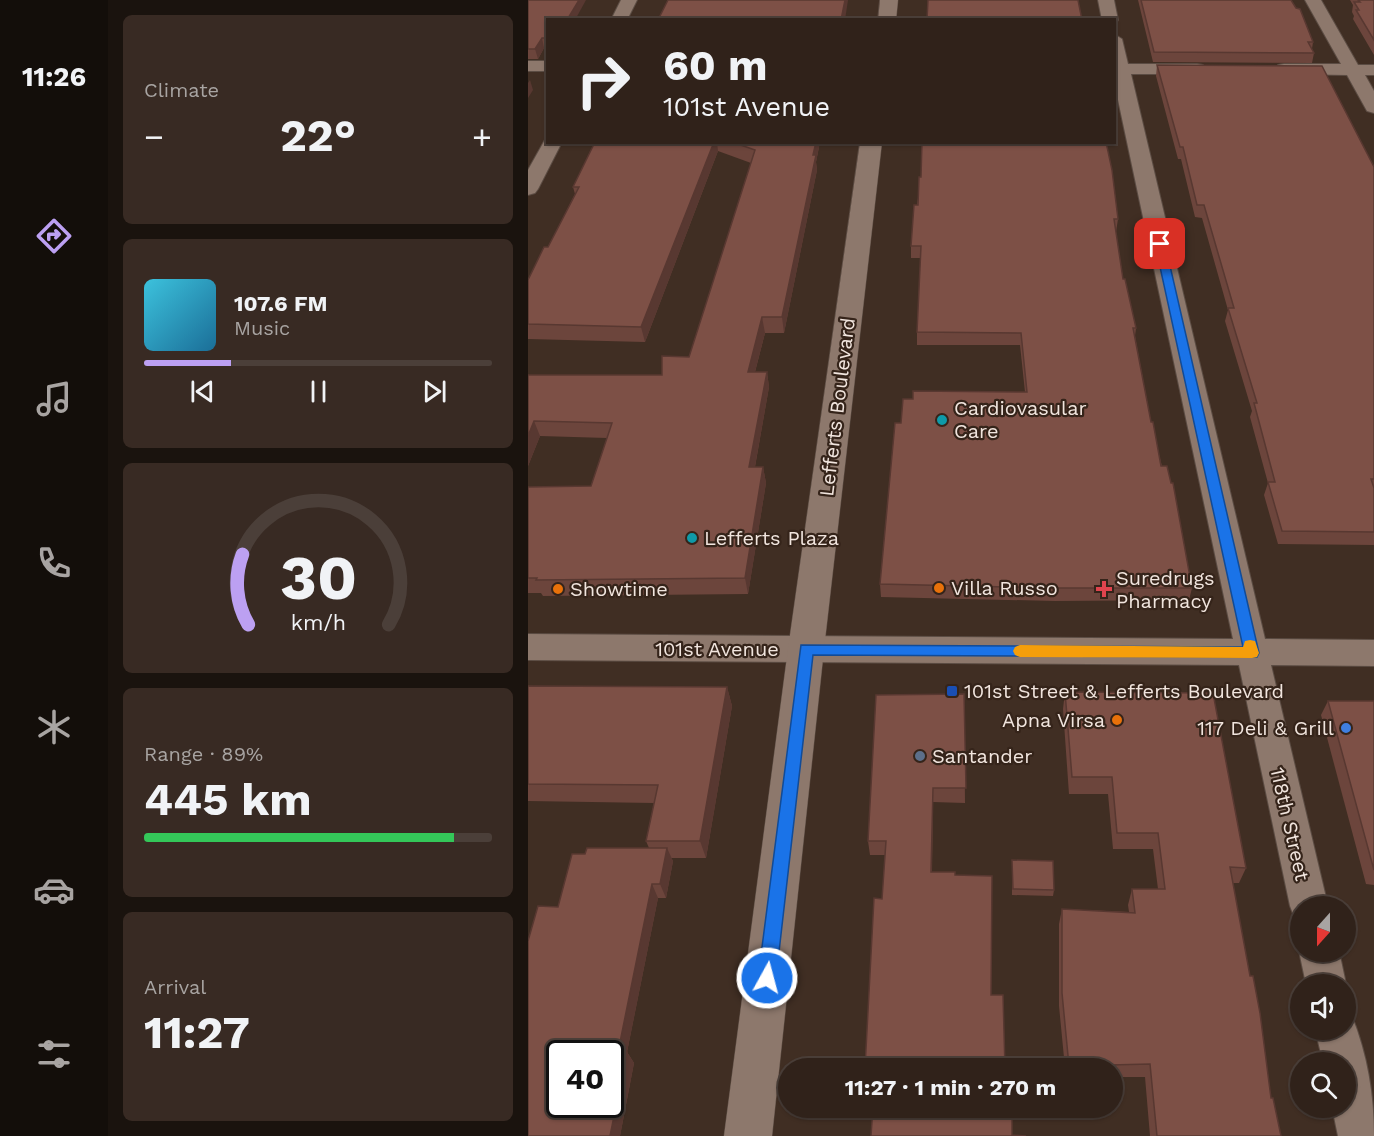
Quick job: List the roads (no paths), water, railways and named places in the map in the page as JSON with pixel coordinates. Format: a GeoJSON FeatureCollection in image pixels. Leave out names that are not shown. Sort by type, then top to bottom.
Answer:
{"type":"FeatureCollection","features":[{"type":"Feature","properties":{"kind":"street"},"geometry":{"type":"LineString","coordinates":[[620,18],[629,0]]}},
{"type":"Feature","properties":{"kind":"street"},"geometry":{"type":"LineString","coordinates":[[887,18],[889,0]]}},
{"type":"Feature","properties":{"kind":"street"},"geometry":{"type":"LineString","coordinates":[[1106,0],[1110,18]]}},
{"type":"Feature","properties":{"kind":"street"},"geometry":{"type":"LineString","coordinates":[[1313,0],[1374,107]]}},
{"type":"Feature","properties":{"kind":"street","name":"118th Street"},"geometry":{"type":"LineString","coordinates":[[1116,54],[1307,896]]}},
{"type":"Feature","properties":{"kind":"street"},"geometry":{"type":"LineString","coordinates":[[528,66],[546,66]]}},
{"type":"Feature","properties":{"kind":"street"},"geometry":{"type":"LineString","coordinates":[[1118,69],[1212,69]]}},
{"type":"Feature","properties":{"kind":"street"},"geometry":{"type":"LineString","coordinates":[[1272,69],[1374,70]]}},
{"type":"Feature","properties":{"kind":"street"},"geometry":{"type":"LineString","coordinates":[[528,189],[552,144]]}},
{"type":"Feature","properties":{"kind":"street","name":"Lefferts Boulevard"},"geometry":{"type":"LineString","coordinates":[[748,1136],[806,649],[871,144]]}},
{"type":"Feature","properties":{"kind":"street","name":"101st Avenue"},"geometry":{"type":"LineString","coordinates":[[528,647],[1374,653]]}},
{"type":"Feature","properties":{"kind":"street"},"geometry":{"type":"LineString","coordinates":[[1356,1117],[1360,1136]]}},
{"type":"Feature","properties":{"kind":"place","name":"Cardiovasular Care"},"geometry":{"type":"Point","coordinates":[942,420]}},
{"type":"Feature","properties":{"kind":"place","name":"Lefferts Plaza"},"geometry":{"type":"Point","coordinates":[692,538]}},
{"type":"Feature","properties":{"kind":"place","name":"Villa Russo"},"geometry":{"type":"Point","coordinates":[939,588]}},
{"type":"Feature","properties":{"kind":"place","name":"Showtime"},"geometry":{"type":"Point","coordinates":[558,589]}},
{"type":"Feature","properties":{"kind":"place","name":"Suredrugs Pharmacy"},"geometry":{"type":"Point","coordinates":[1104,589]}},
{"type":"Feature","properties":{"kind":"place","name":"101st Street & Lefferts Boulevard"},"geometry":{"type":"Point","coordinates":[952,691]}},
{"type":"Feature","properties":{"kind":"place","name":"Apna Virsa"},"geometry":{"type":"Point","coordinates":[1117,720]}},
{"type":"Feature","properties":{"kind":"place","name":"117 Deli & Grill"},"geometry":{"type":"Point","coordinates":[1346,728]}},
{"type":"Feature","properties":{"kind":"place","name":"Santander"},"geometry":{"type":"Point","coordinates":[920,756]}}]}
